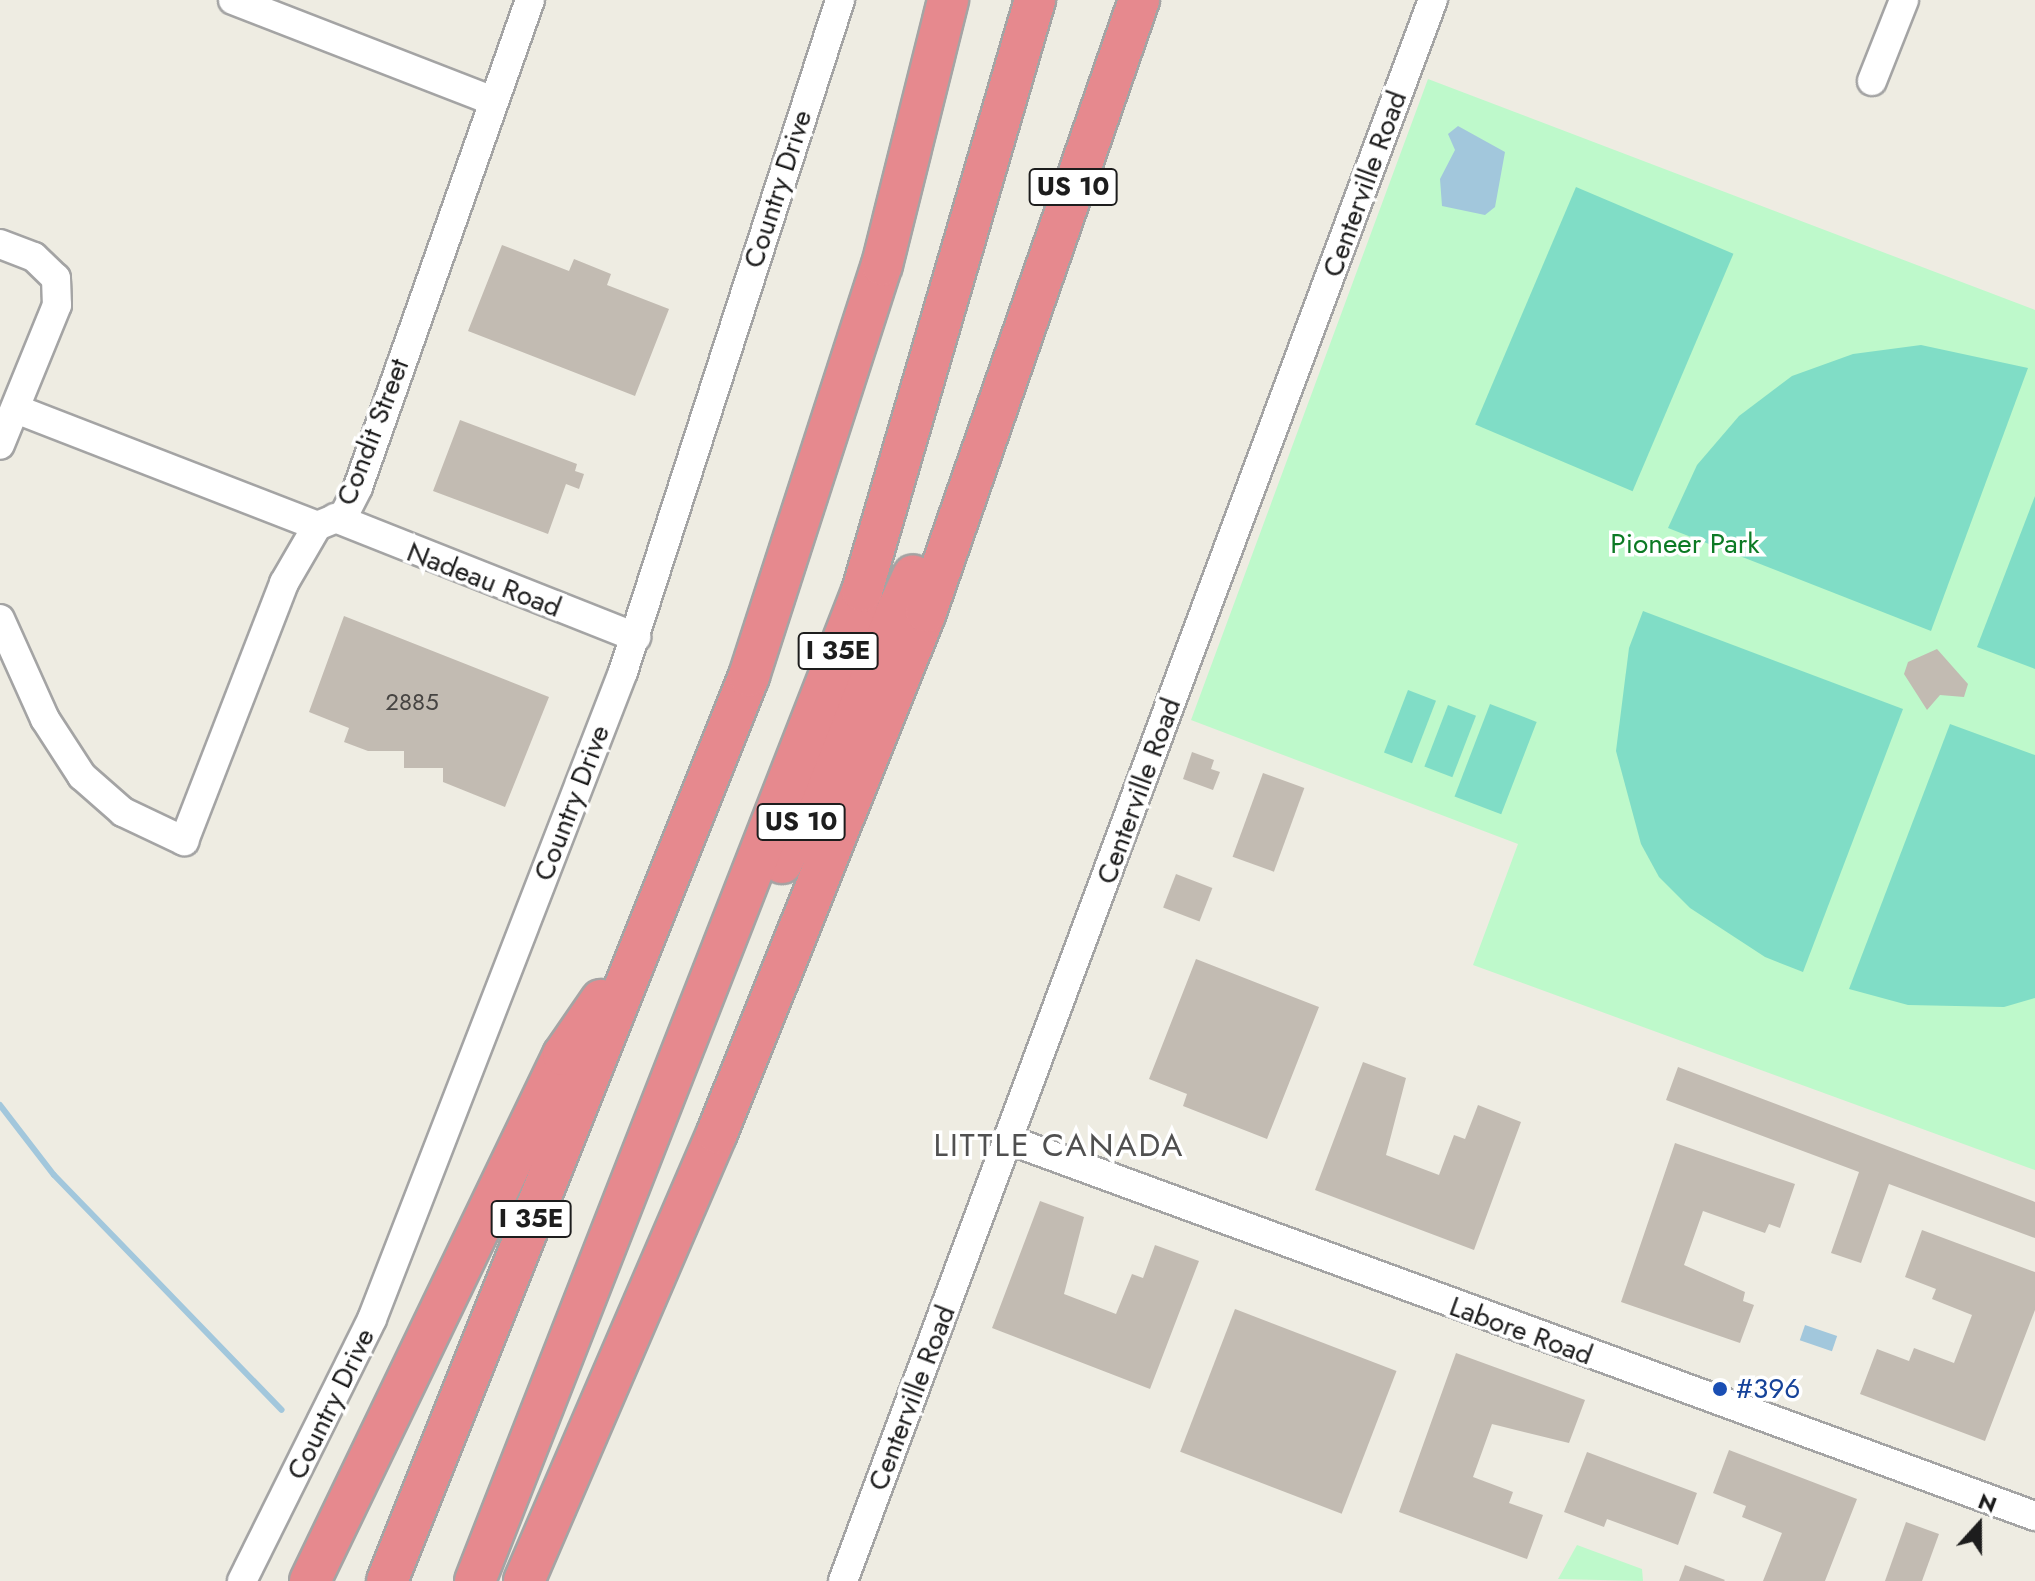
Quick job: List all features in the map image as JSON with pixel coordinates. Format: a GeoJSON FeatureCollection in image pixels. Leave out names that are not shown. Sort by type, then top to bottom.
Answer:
{"type":"FeatureCollection","features":[{"type":"Feature","properties":{"kind":"highway"},"geometry":{"type":"LineString","coordinates":[[934,68],[948,0]]}},
{"type":"Feature","properties":{"kind":"highway","name":"I 35E"},"geometry":{"type":"LineString","coordinates":[[387,1581],[749,676],[882,265],[934,68],[957,0]]}},
{"type":"Feature","properties":{"kind":"highway","name":"I 35E"},"geometry":{"type":"LineString","coordinates":[[475,1581],[862,591],[1035,0]]}},
{"type":"Feature","properties":{"kind":"highway","name":"US 10"},"geometry":{"type":"LineString","coordinates":[[590,1285],[1012,359],[1139,5]]}},
{"type":"Feature","properties":{"kind":"highway"},"geometry":{"type":"LineString","coordinates":[[524,1581],[872,747],[1012,359]]}},
{"type":"Feature","properties":{"kind":"highway"},"geometry":{"type":"LineString","coordinates":[[310,1581],[563,1055],[642,941]]}},
{"type":"Feature","properties":{"kind":"street"},"geometry":{"type":"LineString","coordinates":[[233,0],[493,101]]}},
{"type":"Feature","properties":{"kind":"street","name":"Condit Street"},"geometry":{"type":"LineString","coordinates":[[0,619],[45,719],[82,776],[123,812],[184,841],[284,583],[326,522],[358,487],[530,0]]}},
{"type":"Feature","properties":{"kind":"street","name":"Country Drive"},"geometry":{"type":"LineString","coordinates":[[242,1581],[372,1319],[636,637],[840,0]]}},
{"type":"Feature","properties":{"kind":"street","name":"Centerville Road"},"geometry":{"type":"LineString","coordinates":[[843,1581],[1433,0]]}},
{"type":"Feature","properties":{"kind":"street"},"geometry":{"type":"LineString","coordinates":[[1872,81],[1904,0]]}},
{"type":"Feature","properties":{"kind":"street"},"geometry":{"type":"LineString","coordinates":[[0,244],[34,257],[56,278],[57,305],[0,445]]}},
{"type":"Feature","properties":{"kind":"street","name":"Nadeau Road"},"geometry":{"type":"LineString","coordinates":[[16,409],[636,637]]}},
{"type":"Feature","properties":{"kind":"street","name":"Labore Road"},"geometry":{"type":"LineString","coordinates":[[1009,1140],[2035,1516]]}},
{"type":"Feature","properties":{"kind":"green space","name":"Pioneer Park"},"geometry":{"type":"Polygon","coordinates":[[[1428,79],[2035,310],[2035,1170],[1473,965],[1518,844],[1191,720],[1428,79]]]}},
{"type":"Feature","properties":{"kind":"green space"},"geometry":{"type":"Polygon","coordinates":[[[1576,187],[1733,254],[1633,491],[1475,424],[1576,187]]]}},
{"type":"Feature","properties":{"kind":"green space"},"geometry":{"type":"Polygon","coordinates":[[[1921,345],[2028,368],[1931,631],[1668,528],[1697,465],[1739,416],[1792,376],[1853,354],[1921,345]]]}},
{"type":"Feature","properties":{"kind":"green space"},"geometry":{"type":"Polygon","coordinates":[[[2035,496],[2035,669],[1977,647],[2035,496]]]}},
{"type":"Feature","properties":{"kind":"green space"},"geometry":{"type":"Polygon","coordinates":[[[1643,611],[1903,709],[1803,972],[1765,957],[1690,908],[1659,877],[1641,844],[1616,751],[1629,648],[1643,611]]]}},
{"type":"Feature","properties":{"kind":"green space"},"geometry":{"type":"Polygon","coordinates":[[[1408,690],[1436,701],[1412,763],[1384,753],[1408,690]]]}},
{"type":"Feature","properties":{"kind":"green space"},"geometry":{"type":"Polygon","coordinates":[[[1490,704],[1537,722],[1501,814],[1455,796],[1490,704]]]}},
{"type":"Feature","properties":{"kind":"green space"},"geometry":{"type":"Polygon","coordinates":[[[1448,705],[1476,716],[1452,777],[1424,767],[1448,705]]]}},
{"type":"Feature","properties":{"kind":"green space"},"geometry":{"type":"Polygon","coordinates":[[[1950,724],[2035,755],[2035,998],[2004,1007],[1908,1005],[1849,989],[1950,724]]]}},
{"type":"Feature","properties":{"kind":"green space"},"geometry":{"type":"Polygon","coordinates":[[[1577,1545],[1642,1569],[1643,1581],[1558,1579],[1577,1545]]]}},
{"type":"Feature","properties":{"kind":"water"},"geometry":{"type":"Polygon","coordinates":[[[1458,126],[1505,152],[1495,207],[1485,215],[1442,206],[1440,179],[1455,150],[1448,134],[1458,126]]]}},
{"type":"Feature","properties":{"kind":"water"},"geometry":{"type":"Polygon","coordinates":[[[1805,1325],[1837,1336],[1832,1351],[1800,1340],[1805,1325]]]}},
{"type":"Feature","properties":{"kind":"building"},"geometry":{"type":"Polygon","coordinates":[[[502,245],[569,271],[574,259],[611,274],[607,285],[669,309],[635,396],[468,331],[502,245]]]}},
{"type":"Feature","properties":{"kind":"building"},"geometry":{"type":"Polygon","coordinates":[[[460,420],[577,464],[575,471],[584,474],[579,489],[566,484],[548,534],[433,491],[460,420]]]}},
{"type":"Feature","properties":{"kind":"building"},"geometry":{"type":"Polygon","coordinates":[[[344,616],[549,697],[505,807],[443,782],[443,768],[404,768],[404,751],[368,751],[344,742],[349,728],[309,712],[344,616]]]}},
{"type":"Feature","properties":{"kind":"building"},"geometry":{"type":"Polygon","coordinates":[[[1937,649],[1968,684],[1964,697],[1940,695],[1927,710],[1904,674],[1908,662],[1937,649]]]}},
{"type":"Feature","properties":{"kind":"building"},"geometry":{"type":"Polygon","coordinates":[[[1192,752],[1214,760],[1211,769],[1220,772],[1213,790],[1183,779],[1192,752]]]}},
{"type":"Feature","properties":{"kind":"building"},"geometry":{"type":"Polygon","coordinates":[[[1263,773],[1304,788],[1274,872],[1233,857],[1263,773]]]}},
{"type":"Feature","properties":{"kind":"building"},"geometry":{"type":"Polygon","coordinates":[[[1176,874],[1212,888],[1200,922],[1163,908],[1176,874]]]}},
{"type":"Feature","properties":{"kind":"building"},"geometry":{"type":"Polygon","coordinates":[[[1196,959],[1319,1007],[1267,1139],[1183,1106],[1187,1094],[1149,1079],[1196,959]]]}},
{"type":"Feature","properties":{"kind":"building"},"geometry":{"type":"Polygon","coordinates":[[[1363,1062],[1406,1078],[1386,1155],[1439,1175],[1454,1135],[1465,1139],[1478,1105],[1521,1122],[1474,1250],[1315,1190],[1363,1062]]]}},
{"type":"Feature","properties":{"kind":"building"},"geometry":{"type":"Polygon","coordinates":[[[1678,1067],[2035,1202],[2035,1238],[1889,1184],[1861,1263],[1831,1253],[1859,1172],[1666,1100],[1678,1067]]]}},
{"type":"Feature","properties":{"kind":"building"},"geometry":{"type":"Polygon","coordinates":[[[1675,1143],[1795,1184],[1780,1228],[1769,1224],[1765,1233],[1703,1211],[1684,1265],[1745,1292],[1743,1301],[1754,1305],[1740,1343],[1621,1302],[1675,1143]]]}},
{"type":"Feature","properties":{"kind":"building"},"geometry":{"type":"Polygon","coordinates":[[[1040,1201],[1084,1217],[1064,1294],[1116,1314],[1132,1274],[1143,1278],[1155,1245],[1199,1261],[1150,1389],[992,1328],[1040,1201]]]}},
{"type":"Feature","properties":{"kind":"building"},"geometry":{"type":"Polygon","coordinates":[[[1922,1230],[2035,1272],[2035,1310],[1985,1441],[1860,1394],[1877,1349],[1909,1361],[1914,1348],[1954,1363],[1972,1315],[1932,1299],[1936,1289],[1905,1277],[1922,1230]]]}},
{"type":"Feature","properties":{"kind":"building"},"geometry":{"type":"Polygon","coordinates":[[[1235,1309],[1397,1371],[1342,1514],[1180,1452],[1235,1309]]]}},
{"type":"Feature","properties":{"kind":"building"},"geometry":{"type":"Polygon","coordinates":[[[1456,1353],[1585,1400],[1569,1443],[1492,1424],[1473,1477],[1513,1492],[1509,1503],[1543,1515],[1527,1559],[1399,1512],[1456,1353]]]}},
{"type":"Feature","properties":{"kind":"building"},"geometry":{"type":"Polygon","coordinates":[[[1729,1450],[1857,1499],[1825,1581],[1763,1581],[1782,1533],[1742,1517],[1746,1506],[1713,1493],[1729,1450]]]}},
{"type":"Feature","properties":{"kind":"building"},"geometry":{"type":"Polygon","coordinates":[[[1587,1452],[1697,1493],[1678,1545],[1607,1519],[1604,1527],[1564,1512],[1587,1452]]]}},
{"type":"Feature","properties":{"kind":"building"},"geometry":{"type":"Polygon","coordinates":[[[1906,1522],[1939,1534],[1922,1581],[1885,1581],[1906,1522]]]}},
{"type":"Feature","properties":{"kind":"building"},"geometry":{"type":"Polygon","coordinates":[[[1685,1565],[1725,1580],[1679,1581],[1685,1565]]]}},
{"type":"Feature","properties":{"kind":"waterway"},"geometry":{"type":"LineString","coordinates":[[0,1105],[54,1175],[282,1410]]}},
{"type":"Feature","properties":{"kind":"place","name":"#396"},"geometry":{"type":"Point","coordinates":[1720,1389]}},
{"type":"Feature","properties":{"kind":"district","name":"LITTLE CANADA"},"geometry":{"type":"Point","coordinates":[1059,1145]}}]}
